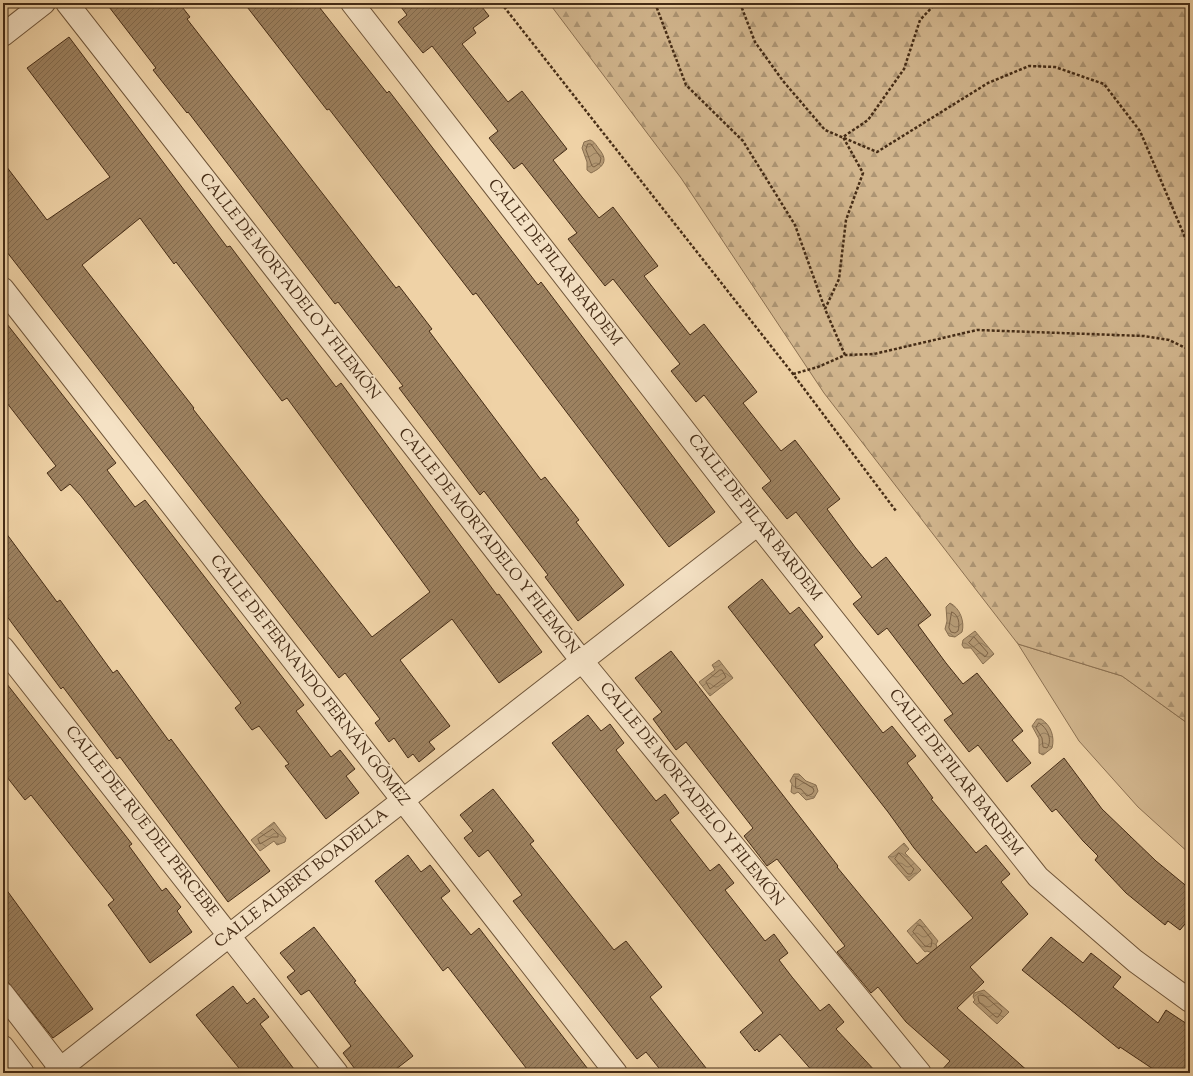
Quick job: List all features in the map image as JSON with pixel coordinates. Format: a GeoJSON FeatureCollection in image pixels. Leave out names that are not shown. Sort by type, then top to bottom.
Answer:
{"type":"FeatureCollection","features":[{"type":"Feature","properties":{"kind":"street"},"geometry":{"type":"LineString","coordinates":[[3,35],[44,3]]}},
{"type":"Feature","properties":{"kind":"street","name":"CALLE DE MORTADELO Y FILEMÓN"},"geometry":{"type":"LineString","coordinates":[[67,3],[582,661],[920,1073]]}},
{"type":"Feature","properties":{"kind":"street","name":"CALLE DE PILAR BARDEM"},"geometry":{"type":"LineString","coordinates":[[352,3],[758,524],[1038,877],[1135,962],[1190,1001]]}},
{"type":"Feature","properties":{"kind":"street","name":"CALLE DE FERNANDO FERNÁN GÓMEZ"},"geometry":{"type":"LineString","coordinates":[[3,289],[616,1073]]}},
{"type":"Feature","properties":{"kind":"street","name":"CALLE ALBERT BOADELLA"},"geometry":{"type":"LineString","coordinates":[[60,1072],[230,935],[758,524]]}},
{"type":"Feature","properties":{"kind":"street","name":"CALLE DEL RUE DEL PERCEBE"},"geometry":{"type":"LineString","coordinates":[[3,648],[337,1073]]}},
{"type":"Feature","properties":{"kind":"street"},"geometry":{"type":"LineString","coordinates":[[3,994],[60,1072]]}},
{"type":"Feature","properties":{"kind":"street"},"geometry":{"type":"LineString","coordinates":[[3,1047],[23,1073]]}},
{"type":"Feature","properties":{"kind":"path"},"geometry":{"type":"LineString","coordinates":[[501,3],[793,374],[896,511]]}},
{"type":"Feature","properties":{"kind":"path"},"geometry":{"type":"LineString","coordinates":[[655,3],[686,85],[742,141],[795,225],[825,309],[845,354]]}},
{"type":"Feature","properties":{"kind":"path"},"geometry":{"type":"LineString","coordinates":[[740,3],[755,42],[783,81],[824,130],[877,152],[988,83],[1029,66],[1055,67],[1104,84],[1140,131],[1190,249]]}},
{"type":"Feature","properties":{"kind":"path"},"geometry":{"type":"LineString","coordinates":[[843,137],[868,120],[904,69],[920,20],[936,3]]}},
{"type":"Feature","properties":{"kind":"path"},"geometry":{"type":"LineString","coordinates":[[825,309],[839,279],[846,220],[863,173],[843,137]]}},
{"type":"Feature","properties":{"kind":"path"},"geometry":{"type":"LineString","coordinates":[[793,374],[818,367],[845,354],[874,354],[977,330],[1144,336],[1169,340],[1190,350]]}},
{"type":"Feature","properties":{"kind":"green space"},"geometry":{"type":"Polygon","coordinates":[[[549,3],[1190,3],[1190,725],[1122,676],[1018,644],[824,393],[681,178],[549,3]]]}},
{"type":"Feature","properties":{"kind":"green space"},"geometry":{"type":"Polygon","coordinates":[[[1018,644],[1122,676],[1190,725],[1190,854],[1138,807],[1079,741],[1018,644]]]}},
{"type":"Feature","properties":{"kind":"water"},"geometry":{"type":"Polygon","coordinates":[[[590,140],[595,143],[604,157],[601,166],[591,173],[587,170],[587,162],[582,148],[584,142],[590,140]]]}},
{"type":"Feature","properties":{"kind":"water"},"geometry":{"type":"Polygon","coordinates":[[[950,603],[957,608],[963,624],[962,632],[955,637],[949,636],[945,629],[947,621],[946,607],[950,603]]]}},
{"type":"Feature","properties":{"kind":"water"},"geometry":{"type":"Polygon","coordinates":[[[975,631],[994,654],[983,664],[971,648],[964,648],[962,645],[963,640],[975,631]]]}},
{"type":"Feature","properties":{"kind":"water"},"geometry":{"type":"Polygon","coordinates":[[[719,660],[733,678],[710,696],[699,682],[715,670],[712,665],[719,660]]]}},
{"type":"Feature","properties":{"kind":"water"},"geometry":{"type":"Polygon","coordinates":[[[1037,719],[1041,719],[1050,728],[1053,740],[1052,748],[1043,755],[1039,753],[1039,739],[1032,726],[1037,719]]]}},
{"type":"Feature","properties":{"kind":"water"},"geometry":{"type":"Polygon","coordinates":[[[794,774],[799,774],[806,781],[816,785],[818,791],[814,798],[806,800],[798,792],[794,794],[791,792],[792,784],[790,781],[794,774]]]}},
{"type":"Feature","properties":{"kind":"water"},"geometry":{"type":"Polygon","coordinates":[[[274,822],[286,838],[285,842],[277,845],[274,841],[260,851],[251,840],[274,822]]]}},
{"type":"Feature","properties":{"kind":"water"},"geometry":{"type":"Polygon","coordinates":[[[904,843],[909,849],[905,853],[921,870],[909,881],[888,857],[904,843]]]}},
{"type":"Feature","properties":{"kind":"water"},"geometry":{"type":"Polygon","coordinates":[[[920,919],[938,941],[936,944],[937,948],[932,953],[927,951],[925,952],[907,931],[920,919]]]}},
{"type":"Feature","properties":{"kind":"water"},"geometry":{"type":"Polygon","coordinates":[[[984,990],[1009,1012],[997,1024],[973,1002],[975,1000],[973,997],[974,993],[984,990]]]}},
{"type":"Feature","properties":{"kind":"building"},"geometry":{"type":"Polygon","coordinates":[[[106,3],[179,3],[190,17],[187,19],[396,288],[399,286],[432,329],[429,331],[541,480],[545,477],[579,520],[576,522],[624,585],[578,621],[545,577],[548,575],[484,491],[480,495],[399,388],[403,386],[338,302],[335,304],[188,112],[187,113],[153,70],[156,68],[106,3]]]}},
{"type":"Feature","properties":{"kind":"building"},"geometry":{"type":"Polygon","coordinates":[[[244,3],[316,3],[387,93],[389,91],[538,285],[541,282],[715,512],[669,547],[476,293],[473,295],[329,109],[327,110],[244,3]]]}},
{"type":"Feature","properties":{"kind":"building"},"geometry":{"type":"Polygon","coordinates":[[[398,3],[479,3],[489,16],[473,28],[476,33],[462,44],[508,102],[522,91],[567,149],[553,160],[599,218],[613,207],[658,266],[644,276],[690,335],[704,324],[757,392],[743,403],[781,451],[795,440],[840,499],[827,509],[872,568],[886,557],[931,615],[918,625],[963,684],[977,673],[1023,731],[1012,740],[1031,763],[1007,782],[978,745],[969,752],[944,720],[953,714],[887,628],[878,635],[853,604],[862,597],[796,512],[787,519],[762,488],[771,481],[704,395],[696,402],[671,371],[680,364],[613,279],[605,286],[568,239],[577,233],[522,163],[514,169],[489,138],[498,131],[432,46],[423,53],[398,22],[407,15],[398,3]]]}},
{"type":"Feature","properties":{"kind":"building"},"geometry":{"type":"Polygon","coordinates":[[[69,37],[227,247],[230,246],[336,387],[341,383],[497,595],[499,594],[542,652],[499,683],[452,619],[400,660],[450,726],[429,742],[435,749],[419,762],[413,754],[408,758],[394,738],[389,742],[375,723],[380,719],[345,673],[339,678],[3,247],[3,162],[47,220],[110,177],[27,68],[69,37]],[[140,218],[82,265],[372,637],[430,592],[287,398],[282,401],[176,262],[174,264],[140,218]]]}},
{"type":"Feature","properties":{"kind":"building"},"geometry":{"type":"Polygon","coordinates":[[[3,319],[116,463],[107,470],[135,507],[145,500],[304,705],[296,711],[331,757],[340,750],[355,769],[346,776],[359,793],[326,819],[285,766],[289,764],[259,726],[252,730],[235,708],[241,703],[81,496],[70,484],[61,491],[47,473],[56,466],[3,398],[3,319]]]}},
{"type":"Feature","properties":{"kind":"building"},"geometry":{"type":"Polygon","coordinates":[[[3,529],[57,602],[60,600],[113,673],[117,670],[169,741],[171,739],[270,871],[228,902],[120,757],[117,759],[63,687],[61,689],[3,611],[3,529]]]}},
{"type":"Feature","properties":{"kind":"building"},"geometry":{"type":"Polygon","coordinates":[[[762,579],[790,614],[799,607],[823,637],[814,645],[883,733],[892,726],[916,756],[907,763],[933,798],[931,799],[976,853],[986,845],[1010,874],[1001,882],[1028,914],[970,967],[984,982],[957,1008],[1030,1073],[939,1073],[950,1061],[906,1022],[878,987],[871,993],[837,952],[845,946],[777,859],[767,866],[744,836],[753,828],[686,742],[676,750],[653,719],[662,712],[635,678],[671,651],[838,866],[837,867],[917,964],[973,918],[914,848],[888,812],[728,607],[762,579]]]}},
{"type":"Feature","properties":{"kind":"building"},"geometry":{"type":"Polygon","coordinates":[[[3,679],[132,844],[129,846],[162,891],[166,888],[181,907],[177,911],[192,932],[150,963],[108,905],[114,900],[31,795],[25,800],[3,772],[3,679]]]}},
{"type":"Feature","properties":{"kind":"building"},"geometry":{"type":"Polygon","coordinates":[[[588,715],[601,731],[610,724],[624,743],[616,750],[656,801],[665,794],[679,813],[670,820],[710,871],[719,864],[734,883],[725,890],[765,941],[774,934],[788,953],[779,960],[820,1011],[829,1004],[844,1022],[836,1029],[877,1073],[814,1073],[780,1034],[759,1052],[757,1049],[755,1051],[740,1032],[763,1013],[552,743],[588,715]]]}},
{"type":"Feature","properties":{"kind":"building"},"geometry":{"type":"Polygon","coordinates":[[[1064,758],[1102,809],[1156,861],[1190,889],[1190,918],[1180,930],[1168,921],[1165,925],[1126,893],[1095,860],[1098,856],[1056,809],[1052,812],[1031,786],[1064,758]]]}},
{"type":"Feature","properties":{"kind":"building"},"geometry":{"type":"Polygon","coordinates":[[[493,789],[534,841],[530,844],[614,950],[626,941],[662,987],[650,997],[710,1073],[663,1073],[646,1052],[637,1059],[513,901],[522,895],[488,850],[479,857],[464,838],[473,831],[460,815],[493,789]]]}},
{"type":"Feature","properties":{"kind":"building"},"geometry":{"type":"Polygon","coordinates":[[[408,855],[421,872],[430,865],[450,891],[441,898],[471,935],[479,928],[591,1073],[530,1073],[448,967],[443,971],[375,881],[408,855]]]}},
{"type":"Feature","properties":{"kind":"building"},"geometry":{"type":"Polygon","coordinates":[[[3,885],[93,1009],[53,1038],[3,976],[3,885]]]}},
{"type":"Feature","properties":{"kind":"building"},"geometry":{"type":"Polygon","coordinates":[[[314,927],[356,981],[354,982],[413,1056],[391,1073],[358,1073],[343,1053],[351,1046],[309,990],[301,995],[287,977],[295,971],[280,953],[314,927]]]}},
{"type":"Feature","properties":{"kind":"building"},"geometry":{"type":"Polygon","coordinates":[[[1051,937],[1083,963],[1091,953],[1121,977],[1113,987],[1158,1023],[1166,1010],[1190,1026],[1190,1073],[1159,1073],[1120,1047],[1119,1049],[1022,970],[1051,937]]]}},
{"type":"Feature","properties":{"kind":"building"},"geometry":{"type":"Polygon","coordinates":[[[233,986],[247,1004],[254,998],[269,1017],[260,1024],[297,1073],[243,1073],[196,1015],[233,986]]]}}]}
